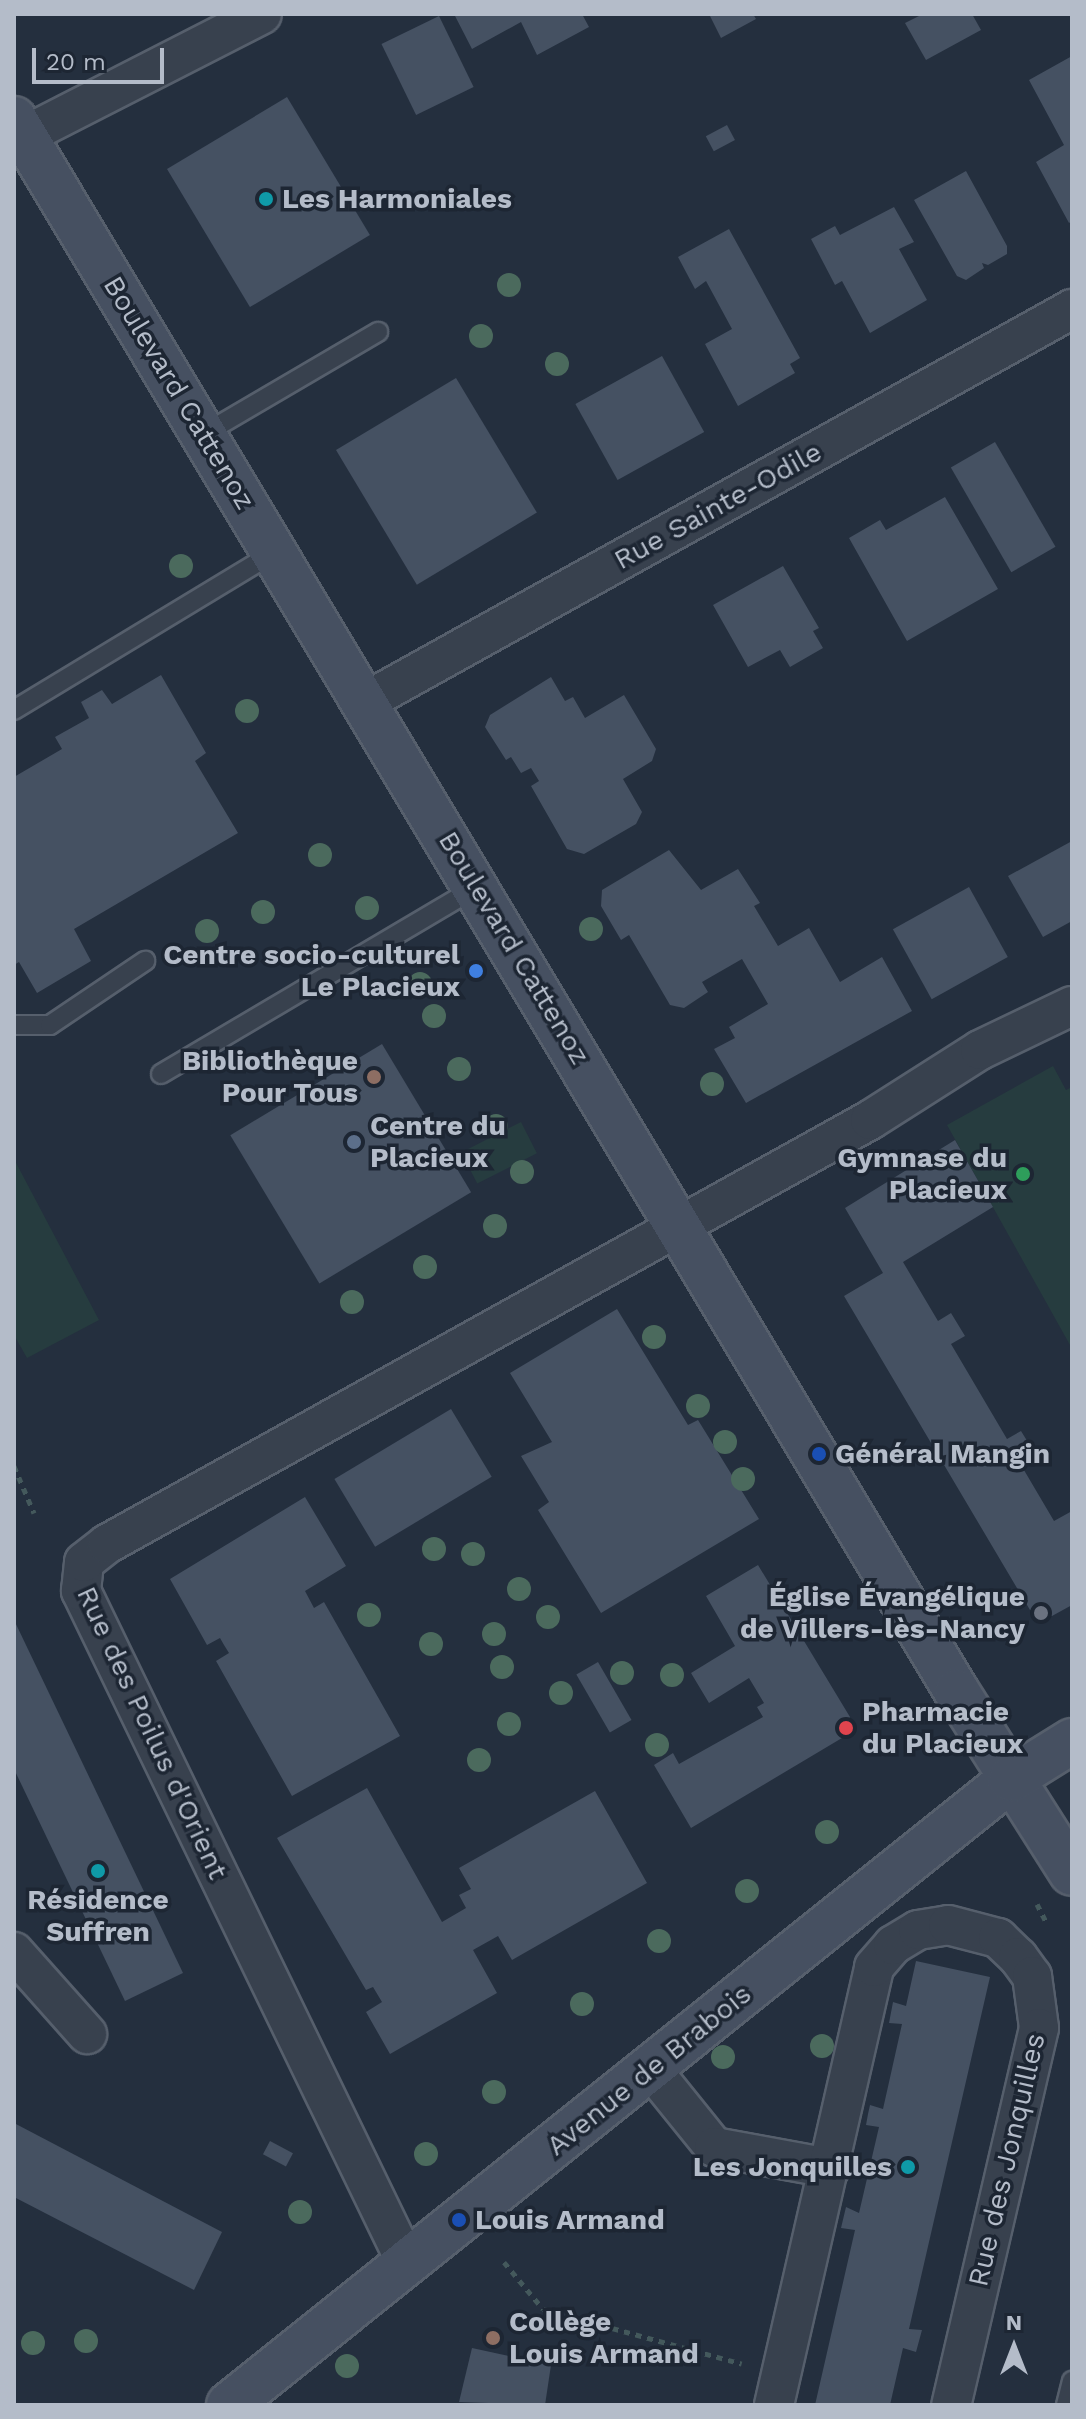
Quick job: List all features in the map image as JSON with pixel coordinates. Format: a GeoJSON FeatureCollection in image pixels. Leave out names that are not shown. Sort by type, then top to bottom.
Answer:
{"type":"FeatureCollection","features":[{"type":"Feature","properties":{"kind":"street"},"geometry":{"type":"LineString","coordinates":[[19,127],[262,14]]}},
{"type":"Feature","properties":{"kind":"street","name":"Boulevard Cattenoz"},"geometry":{"type":"LineString","coordinates":[[19,127],[683,1226],[1011,1779],[1072,1873]]}},
{"type":"Feature","properties":{"kind":"street","name":"Rue Sainte-Odile"},"geometry":{"type":"LineString","coordinates":[[365,702],[1072,309]]}},
{"type":"Feature","properties":{"kind":"street","name":"Rue des Poilus d'Orient"},"geometry":{"type":"LineString","coordinates":[[406,2262],[81,1591],[79,1571],[92,1553],[683,1226],[980,1050],[1072,1006]]}},
{"type":"Feature","properties":{"kind":"street","name":"Avenue de Brabois"},"geometry":{"type":"LineString","coordinates":[[229,2405],[1011,1779],[1072,1741]]}},
{"type":"Feature","properties":{"kind":"street","name":"Rue des Jonquilles"},"geometry":{"type":"LineString","coordinates":[[777,2390],[874,1967],[893,1945],[918,1930],[948,1925],[998,1938],[1032,1976],[1039,2028],[951,2405]]}},
{"type":"Feature","properties":{"kind":"street"},"geometry":{"type":"LineString","coordinates":[[14,1952],[87,2034]]}},
{"type":"Feature","properties":{"kind":"street"},"geometry":{"type":"LineString","coordinates":[[651,2069],[714,2147],[830,2168]]}},
{"type":"Feature","properties":{"kind":"lane"},"geometry":{"type":"LineString","coordinates":[[204,434],[378,332]]}},
{"type":"Feature","properties":{"kind":"lane"},"geometry":{"type":"LineString","coordinates":[[14,710],[275,552]]}},
{"type":"Feature","properties":{"kind":"lane"},"geometry":{"type":"LineString","coordinates":[[161,1074],[477,887]]}},
{"type":"Feature","properties":{"kind":"lane"},"geometry":{"type":"LineString","coordinates":[[14,1025],[50,1025],[145,961]]}},
{"type":"Feature","properties":{"kind":"lane"},"geometry":{"type":"LineString","coordinates":[[1066,2405],[1072,2381]]}},
{"type":"Feature","properties":{"kind":"path"},"geometry":{"type":"LineString","coordinates":[[14,1466],[34,1513]]}},
{"type":"Feature","properties":{"kind":"path"},"geometry":{"type":"LineString","coordinates":[[504,2262],[543,2309],[777,2390]]}},
{"type":"Feature","properties":{"kind":"green space","name":"Gymnase du Placieux"},"geometry":{"type":"Polygon","coordinates":[[[1053,1066],[1066,1090],[1072,1087],[1070,1345],[947,1125],[1053,1066]]]}},
{"type":"Feature","properties":{"kind":"green space"},"geometry":{"type":"Polygon","coordinates":[[[521,1122],[537,1153],[477,1184],[461,1152],[521,1122]]]}},
{"type":"Feature","properties":{"kind":"green space"},"geometry":{"type":"Polygon","coordinates":[[[14,1159],[99,1320],[27,1358],[14,1335],[14,1159]]]}},
{"type":"Feature","properties":{"kind":"building"},"geometry":{"type":"Polygon","coordinates":[[[454,14],[582,14],[589,27],[537,55],[521,22],[472,49],[454,14]]]}},
{"type":"Feature","properties":{"kind":"building"},"geometry":{"type":"Polygon","coordinates":[[[709,14],[753,14],[756,19],[721,38],[709,14]]]}},
{"type":"Feature","properties":{"kind":"building"},"geometry":{"type":"Polygon","coordinates":[[[923,14],[972,14],[981,30],[926,60],[905,23],[923,14]]]}},
{"type":"Feature","properties":{"kind":"building"},"geometry":{"type":"Polygon","coordinates":[[[439,16],[474,87],[416,115],[381,44],[439,16]]]}},
{"type":"Feature","properties":{"kind":"building"},"geometry":{"type":"Polygon","coordinates":[[[1072,56],[1072,221],[1069,223],[1036,162],[1064,145],[1029,80],[1072,56]]]}},
{"type":"Feature","properties":{"kind":"building","name":"Les Harmoniales"},"geometry":{"type":"Polygon","coordinates":[[[287,97],[370,235],[250,307],[167,169],[287,97]]]}},
{"type":"Feature","properties":{"kind":"building"},"geometry":{"type":"Polygon","coordinates":[[[727,125],[735,140],[714,151],[706,136],[727,125]]]}},
{"type":"Feature","properties":{"kind":"building"},"geometry":{"type":"Polygon","coordinates":[[[966,171],[1007,246],[1007,254],[988,265],[982,263],[984,268],[966,280],[957,276],[914,200],[966,171]]]}},
{"type":"Feature","properties":{"kind":"building"},"geometry":{"type":"Polygon","coordinates":[[[894,207],[914,242],[899,249],[927,300],[870,333],[842,281],[835,285],[811,239],[835,226],[840,235],[894,207]]]}},
{"type":"Feature","properties":{"kind":"building"},"geometry":{"type":"Polygon","coordinates":[[[729,229],[800,358],[790,364],[795,373],[738,406],[705,344],[732,329],[706,281],[695,289],[678,257],[729,229]]]}},
{"type":"Feature","properties":{"kind":"building"},"geometry":{"type":"Polygon","coordinates":[[[662,356],[704,432],[618,480],[575,404],[662,356]]]}},
{"type":"Feature","properties":{"kind":"building"},"geometry":{"type":"Polygon","coordinates":[[[456,378],[537,513],[417,585],[336,450],[456,378]]]}},
{"type":"Feature","properties":{"kind":"building"},"geometry":{"type":"Polygon","coordinates":[[[995,442],[1056,547],[1011,572],[951,468],[995,442]]]}},
{"type":"Feature","properties":{"kind":"building"},"geometry":{"type":"Polygon","coordinates":[[[945,497],[998,589],[907,641],[849,538],[880,520],[886,530],[945,497]]]}},
{"type":"Feature","properties":{"kind":"building"},"geometry":{"type":"Polygon","coordinates":[[[783,566],[819,628],[813,631],[823,648],[790,667],[780,650],[748,667],[713,605],[783,566]]]}},
{"type":"Feature","properties":{"kind":"building"},"geometry":{"type":"Polygon","coordinates":[[[161,675],[206,753],[195,761],[238,833],[74,929],[91,961],[37,993],[19,962],[14,965],[14,777],[62,749],[55,737],[89,718],[81,702],[102,690],[112,704],[161,675]]]}},
{"type":"Feature","properties":{"kind":"building"},"geometry":{"type":"Polygon","coordinates":[[[551,677],[565,701],[573,697],[585,718],[624,695],[656,749],[652,761],[623,779],[642,812],[636,824],[584,854],[567,849],[531,786],[539,781],[531,768],[521,773],[511,757],[506,760],[485,727],[490,715],[551,677]]]}},
{"type":"Feature","properties":{"kind":"building"},"geometry":{"type":"Polygon","coordinates":[[[1072,841],[1072,921],[1043,937],[1008,876],[1072,841]]]}},
{"type":"Feature","properties":{"kind":"building"},"geometry":{"type":"Polygon","coordinates":[[[669,850],[701,890],[738,869],[760,903],[754,906],[778,946],[809,928],[840,982],[882,957],[912,1011],[746,1103],[714,1049],[735,1038],[729,1027],[768,1004],[742,959],[702,982],[708,992],[684,1008],[670,1005],[629,935],[621,940],[601,906],[602,890],[669,850]]]}},
{"type":"Feature","properties":{"kind":"building"},"geometry":{"type":"Polygon","coordinates":[[[969,887],[1008,957],[932,999],[893,929],[969,887]]]}},
{"type":"Feature","properties":{"kind":"building"},"geometry":{"type":"Polygon","coordinates":[[[382,1044],[471,1192],[319,1283],[230,1135],[382,1044]]]}},
{"type":"Feature","properties":{"kind":"building"},"geometry":{"type":"Polygon","coordinates":[[[955,1140],[993,1207],[903,1262],[938,1321],[951,1313],[965,1336],[951,1344],[1007,1439],[1021,1431],[1037,1457],[1021,1465],[1054,1521],[1072,1511],[1072,1605],[1052,1616],[1030,1610],[844,1296],[883,1273],[845,1208],[955,1140]]]}},
{"type":"Feature","properties":{"kind":"building"},"geometry":{"type":"Polygon","coordinates":[[[617,1309],[688,1425],[698,1420],[759,1519],[601,1613],[538,1510],[549,1502],[521,1456],[552,1442],[510,1373],[617,1309]]]}},
{"type":"Feature","properties":{"kind":"building"},"geometry":{"type":"Polygon","coordinates":[[[451,1409],[492,1477],[375,1547],[334,1479],[451,1409]]]}},
{"type":"Feature","properties":{"kind":"building"},"geometry":{"type":"Polygon","coordinates":[[[305,1497],[346,1566],[305,1591],[314,1608],[324,1602],[400,1736],[292,1796],[216,1661],[229,1653],[220,1638],[207,1645],[170,1579],[305,1497]]]}},
{"type":"Feature","properties":{"kind":"building"},"geometry":{"type":"Polygon","coordinates":[[[758,1565],[850,1717],[842,1738],[691,1828],[654,1765],[673,1753],[679,1764],[763,1717],[757,1707],[764,1703],[749,1678],[709,1703],[691,1673],[735,1646],[706,1596],[758,1565]]]}},
{"type":"Feature","properties":{"kind":"building","name":"Résidence Suffren"},"geometry":{"type":"Polygon","coordinates":[[[14,1620],[183,1973],[125,2001],[14,1769],[14,1620]]]}},
{"type":"Feature","properties":{"kind":"building"},"geometry":{"type":"Polygon","coordinates":[[[598,1662],[632,1720],[610,1733],[576,1675],[598,1662]]]}},
{"type":"Feature","properties":{"kind":"building"},"geometry":{"type":"Polygon","coordinates":[[[367,1788],[442,1922],[466,1908],[459,1895],[471,1889],[459,1868],[595,1791],[647,1883],[512,1960],[498,1936],[473,1950],[497,1993],[390,2054],[366,2012],[382,2002],[373,1987],[366,1990],[277,1838],[367,1788]]]}},
{"type":"Feature","properties":{"kind":"building","name":"Les Jonquilles"},"geometry":{"type":"Polygon","coordinates":[[[916,1961],[990,1977],[909,2329],[922,2330],[916,2352],[903,2348],[890,2405],[815,2405],[855,2230],[841,2228],[846,2207],[859,2213],[879,2127],[866,2125],[870,2105],[883,2109],[902,2024],[889,2023],[893,2002],[906,2006],[916,1961]]]}},
{"type":"Feature","properties":{"kind":"building"},"geometry":{"type":"Polygon","coordinates":[[[14,2123],[222,2232],[194,2290],[14,2197],[14,2123]]]}},
{"type":"Feature","properties":{"kind":"building"},"geometry":{"type":"Polygon","coordinates":[[[270,2141],[293,2153],[286,2166],[263,2154],[270,2141]]]}},
{"type":"Feature","properties":{"kind":"building"},"geometry":{"type":"Polygon","coordinates":[[[472,2348],[551,2365],[545,2405],[459,2402],[472,2348]]]}},
{"type":"Feature","properties":{"kind":"place","name":"Les Harmoniales"},"geometry":{"type":"Point","coordinates":[266,199]}},
{"type":"Feature","properties":{"kind":"place","name":"Centre socio-culturel Le Placieux"},"geometry":{"type":"Point","coordinates":[476,971]}},
{"type":"Feature","properties":{"kind":"place","name":"Bibliothèque Pour Tous"},"geometry":{"type":"Point","coordinates":[374,1077]}},
{"type":"Feature","properties":{"kind":"place","name":"Centre du Placieux"},"geometry":{"type":"Point","coordinates":[354,1142]}},
{"type":"Feature","properties":{"kind":"place","name":"Gymnase du Placieux"},"geometry":{"type":"Point","coordinates":[1023,1174]}},
{"type":"Feature","properties":{"kind":"place","name":"Général Mangin"},"geometry":{"type":"Point","coordinates":[819,1454]}},
{"type":"Feature","properties":{"kind":"place","name":"Église Évangélique de Villers-lès-Nancy"},"geometry":{"type":"Point","coordinates":[1041,1613]}},
{"type":"Feature","properties":{"kind":"place","name":"Pharmacie du Placieux"},"geometry":{"type":"Point","coordinates":[846,1728]}},
{"type":"Feature","properties":{"kind":"place","name":"Résidence Suffren"},"geometry":{"type":"Point","coordinates":[98,1871]}},
{"type":"Feature","properties":{"kind":"place","name":"Les Jonquilles"},"geometry":{"type":"Point","coordinates":[908,2167]}},
{"type":"Feature","properties":{"kind":"place","name":"Louis Armand"},"geometry":{"type":"Point","coordinates":[459,2220]}},
{"type":"Feature","properties":{"kind":"place","name":"Collège Louis Armand"},"geometry":{"type":"Point","coordinates":[493,2338]}}]}
